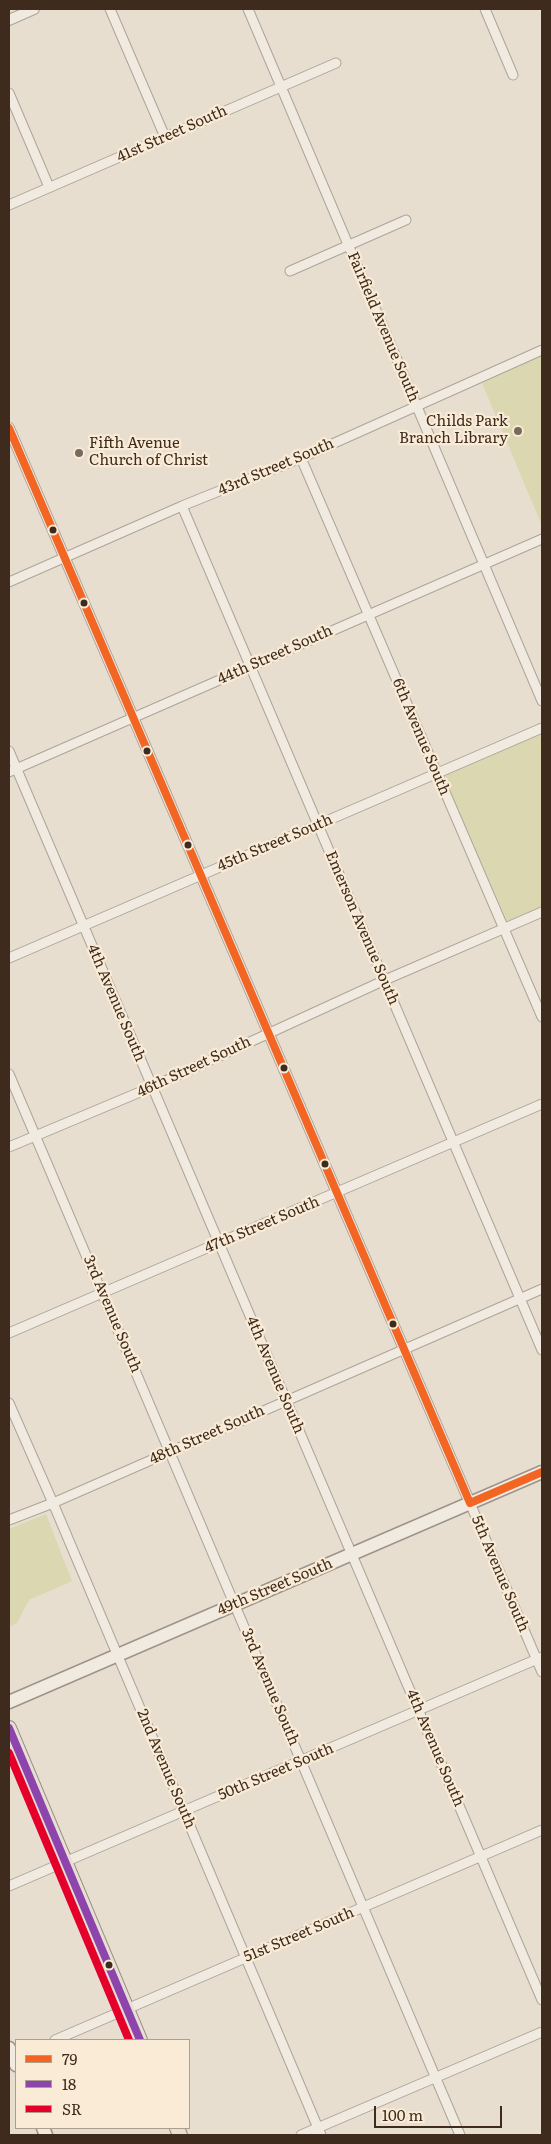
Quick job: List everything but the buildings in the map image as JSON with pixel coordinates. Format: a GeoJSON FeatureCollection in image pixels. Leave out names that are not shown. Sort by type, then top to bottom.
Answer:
{"type":"FeatureCollection","features":[{"type":"Feature","properties":{"kind":"main road","name":"49th Street South"},"geometry":{"type":"LineString","coordinates":[[9,1702],[542,1472]]}},
{"type":"Feature","properties":{"kind":"main road"},"geometry":{"type":"LineString","coordinates":[[9,1728],[140,2039]]}},
{"type":"Feature","properties":{"kind":"street"},"geometry":{"type":"LineString","coordinates":[[9,20],[34,9]]}},
{"type":"Feature","properties":{"kind":"street"},"geometry":{"type":"LineString","coordinates":[[110,9],[165,137]]}},
{"type":"Feature","properties":{"kind":"street","name":"Fairfield Avenue South"},"geometry":{"type":"LineString","coordinates":[[248,9],[542,701]]}},
{"type":"Feature","properties":{"kind":"street"},"geometry":{"type":"LineString","coordinates":[[485,9],[513,75]]}},
{"type":"Feature","properties":{"kind":"street","name":"41st Street South"},"geometry":{"type":"LineString","coordinates":[[9,205],[336,63]]}},
{"type":"Feature","properties":{"kind":"street"},"geometry":{"type":"LineString","coordinates":[[9,93],[49,187]]}},
{"type":"Feature","properties":{"kind":"street"},"geometry":{"type":"LineString","coordinates":[[290,271],[406,220]]}},
{"type":"Feature","properties":{"kind":"street","name":"43rd Street South"},"geometry":{"type":"LineString","coordinates":[[9,582],[182,506],[301,458],[542,350]]}},
{"type":"Feature","properties":{"kind":"street","name":"5th Avenue South"},"geometry":{"type":"LineString","coordinates":[[9,428],[470,1503],[540,1659],[542,1672]]}},
{"type":"Feature","properties":{"kind":"street","name":"6th Avenue South"},"geometry":{"type":"LineString","coordinates":[[301,458],[542,1017]]}},
{"type":"Feature","properties":{"kind":"street","name":"Emerson Avenue South"},"geometry":{"type":"LineString","coordinates":[[182,506],[542,1350]]}},
{"type":"Feature","properties":{"kind":"street","name":"44th Street South"},"geometry":{"type":"LineString","coordinates":[[12,770],[542,539]]}},
{"type":"Feature","properties":{"kind":"street","name":"45th Street South"},"geometry":{"type":"LineString","coordinates":[[9,958],[542,728]]}},
{"type":"Feature","properties":{"kind":"street","name":"4th Avenue South"},"geometry":{"type":"LineString","coordinates":[[9,751],[12,770],[84,926],[542,2000]]}},
{"type":"Feature","properties":{"kind":"street","name":"46th Street South"},"geometry":{"type":"LineString","coordinates":[[9,1147],[152,1087],[268,1032],[504,927],[542,912]]}},
{"type":"Feature","properties":{"kind":"street","name":"3rd Avenue South"},"geometry":{"type":"LineString","coordinates":[[9,1074],[460,2135]]}},
{"type":"Feature","properties":{"kind":"street","name":"47th Street South"},"geometry":{"type":"LineString","coordinates":[[9,1333],[542,1104]]}},
{"type":"Feature","properties":{"kind":"street","name":"48th Street South"},"geometry":{"type":"LineString","coordinates":[[9,1520],[53,1503],[542,1288]]}},
{"type":"Feature","properties":{"kind":"street","name":"2nd Avenue South"},"geometry":{"type":"LineString","coordinates":[[9,1403],[320,2132]]}},
{"type":"Feature","properties":{"kind":"street","name":"50th Street South"},"geometry":{"type":"LineString","coordinates":[[9,1886],[540,1659]]}},
{"type":"Feature","properties":{"kind":"street","name":"51st Street South"},"geometry":{"type":"LineString","coordinates":[[57,2039],[542,1830]]}},
{"type":"Feature","properties":{"kind":"street"},"geometry":{"type":"LineString","coordinates":[[301,2135],[320,2132],[436,2077],[542,2032]]}},
{"type":"Feature","properties":{"kind":"shaded area"},"geometry":{"type":"Polygon","coordinates":[[[542,355],[542,526],[482,383],[542,355]]]}},
{"type":"Feature","properties":{"kind":"shaded area"},"geometry":{"type":"Polygon","coordinates":[[[542,733],[542,907],[507,921],[444,776],[542,733]]]}},
{"type":"Feature","properties":{"kind":"shaded area"},"geometry":{"type":"Polygon","coordinates":[[[46,1514],[72,1581],[29,1600],[17,1623],[9,1627],[9,1529],[46,1514]]]}},
{"type":"Feature","properties":{"kind":"transit line","name":"79"},"geometry":{"type":"LineString","coordinates":[[9,428],[470,1503],[542,1472]]}},
{"type":"Feature","properties":{"kind":"transit line","name":"18"},"geometry":{"type":"LineString","coordinates":[[9,1728],[140,2039]]}},
{"type":"Feature","properties":{"kind":"transit line","name":"SR"},"geometry":{"type":"LineString","coordinates":[[9,1753],[129,2039]]}},
{"type":"Feature","properties":{"kind":"place","name":"Childs Park Branch Library"},"geometry":{"type":"Point","coordinates":[518,431]}},
{"type":"Feature","properties":{"kind":"place","name":"Fifth Avenue Church of Christ"},"geometry":{"type":"Point","coordinates":[79,453]}}]}
